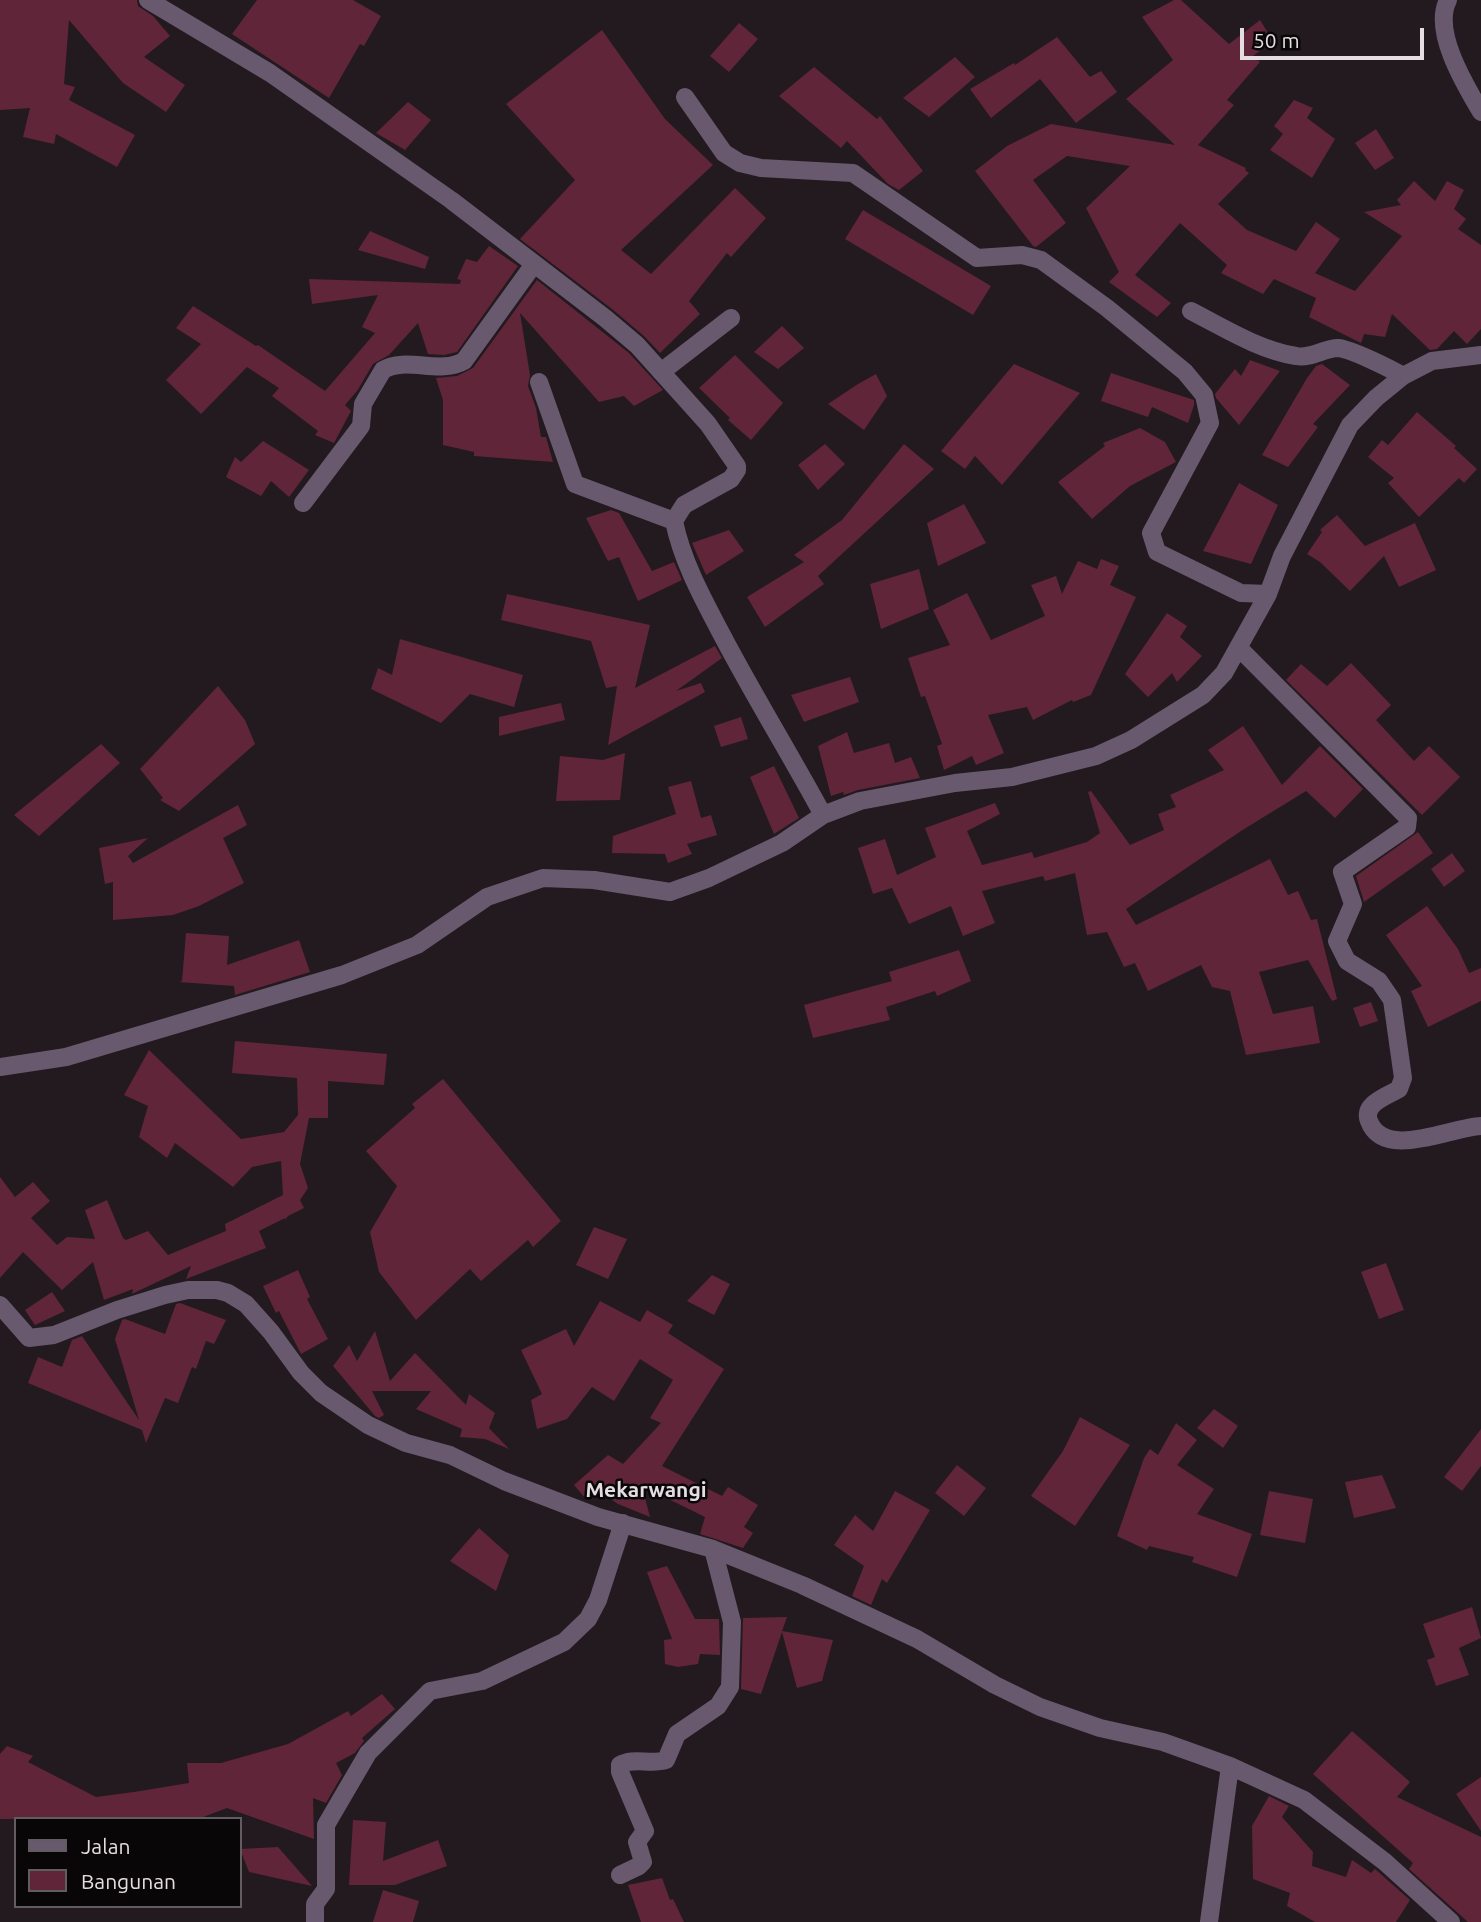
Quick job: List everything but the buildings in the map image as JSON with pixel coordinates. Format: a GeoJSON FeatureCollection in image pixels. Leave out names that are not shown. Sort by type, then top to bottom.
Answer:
{"type":"FeatureCollection","features":[{"type":"Feature","properties":{"kind":"street"},"geometry":{"type":"LineString","coordinates":[[148,0],[270,73],[451,200],[637,345],[708,424],[737,466],[737,470],[731,479],[684,505],[674,521],[679,543],[705,604],[822,815]]}},
{"type":"Feature","properties":{"kind":"street"},"geometry":{"type":"LineString","coordinates":[[1448,0],[1443,20],[1448,41],[1454,60],[1481,112]]}},
{"type":"Feature","properties":{"kind":"street"},"geometry":{"type":"LineString","coordinates":[[685,97],[724,153],[731,158],[761,168],[853,173],[977,258],[1022,255],[1041,260],[1107,308],[1185,372],[1204,395],[1210,423],[1151,533],[1157,552],[1241,593],[1268,594]]}},
{"type":"Feature","properties":{"kind":"street"},"geometry":{"type":"LineString","coordinates":[[303,503],[361,426],[363,404],[383,370],[395,366],[453,365],[464,361],[534,264]]}},
{"type":"Feature","properties":{"kind":"street"},"geometry":{"type":"LineString","coordinates":[[1191,311],[1256,344],[1291,355],[1309,356],[1339,348],[1382,364],[1404,376]]}},
{"type":"Feature","properties":{"kind":"street"},"geometry":{"type":"LineString","coordinates":[[661,372],[731,318]]}},
{"type":"Feature","properties":{"kind":"street"},"geometry":{"type":"LineString","coordinates":[[0,1067],[66,1056],[342,975],[417,945],[487,897],[543,878],[594,880],[670,892],[709,878],[782,843],[822,815],[860,801],[955,783],[1012,777],[1096,756],[1131,740],[1203,695],[1224,673],[1268,594],[1282,556],[1350,425],[1376,398],[1404,376],[1432,361],[1481,355]]}},
{"type":"Feature","properties":{"kind":"street"},"geometry":{"type":"LineString","coordinates":[[539,382],[570,477],[575,484],[674,521]]}},
{"type":"Feature","properties":{"kind":"street"},"geometry":{"type":"LineString","coordinates":[[1239,648],[1408,818],[1407,827],[1342,872],[1353,904],[1337,941],[1347,961],[1378,981],[1392,1000],[1403,1078],[1399,1089],[1374,1103],[1368,1110],[1367,1117],[1371,1127],[1384,1138],[1415,1140],[1427,1139],[1456,1129],[1481,1126]]}},
{"type":"Feature","properties":{"kind":"street"},"geometry":{"type":"LineString","coordinates":[[0,1305],[29,1338],[54,1335],[164,1295],[188,1290],[217,1290],[228,1293],[246,1304],[301,1373],[321,1393],[368,1425],[406,1443],[450,1455],[515,1486],[598,1517],[713,1549],[802,1585],[917,1639],[995,1685],[1040,1707],[1100,1728],[1163,1742],[1230,1766],[1304,1800],[1385,1862],[1451,1922]]}},
{"type":"Feature","properties":{"kind":"street"},"geometry":{"type":"LineString","coordinates":[[315,1922],[316,1904],[326,1889],[326,1825],[368,1753],[430,1691],[490,1679],[564,1642],[588,1619],[598,1600],[623,1523]]}},
{"type":"Feature","properties":{"kind":"street"},"geometry":{"type":"LineString","coordinates":[[620,1875],[639,1866],[643,1861],[637,1842],[645,1830],[620,1772],[620,1765],[628,1761],[666,1760],[677,1734],[718,1706],[730,1687],[732,1622],[713,1549]]}},
{"type":"Feature","properties":{"kind":"street"},"geometry":{"type":"LineString","coordinates":[[1209,1922],[1230,1766]]}},
{"type":"Feature","properties":{"kind":"district","name":"Mekarwangi"},"geometry":{"type":"Point","coordinates":[646,1490]}}]}
